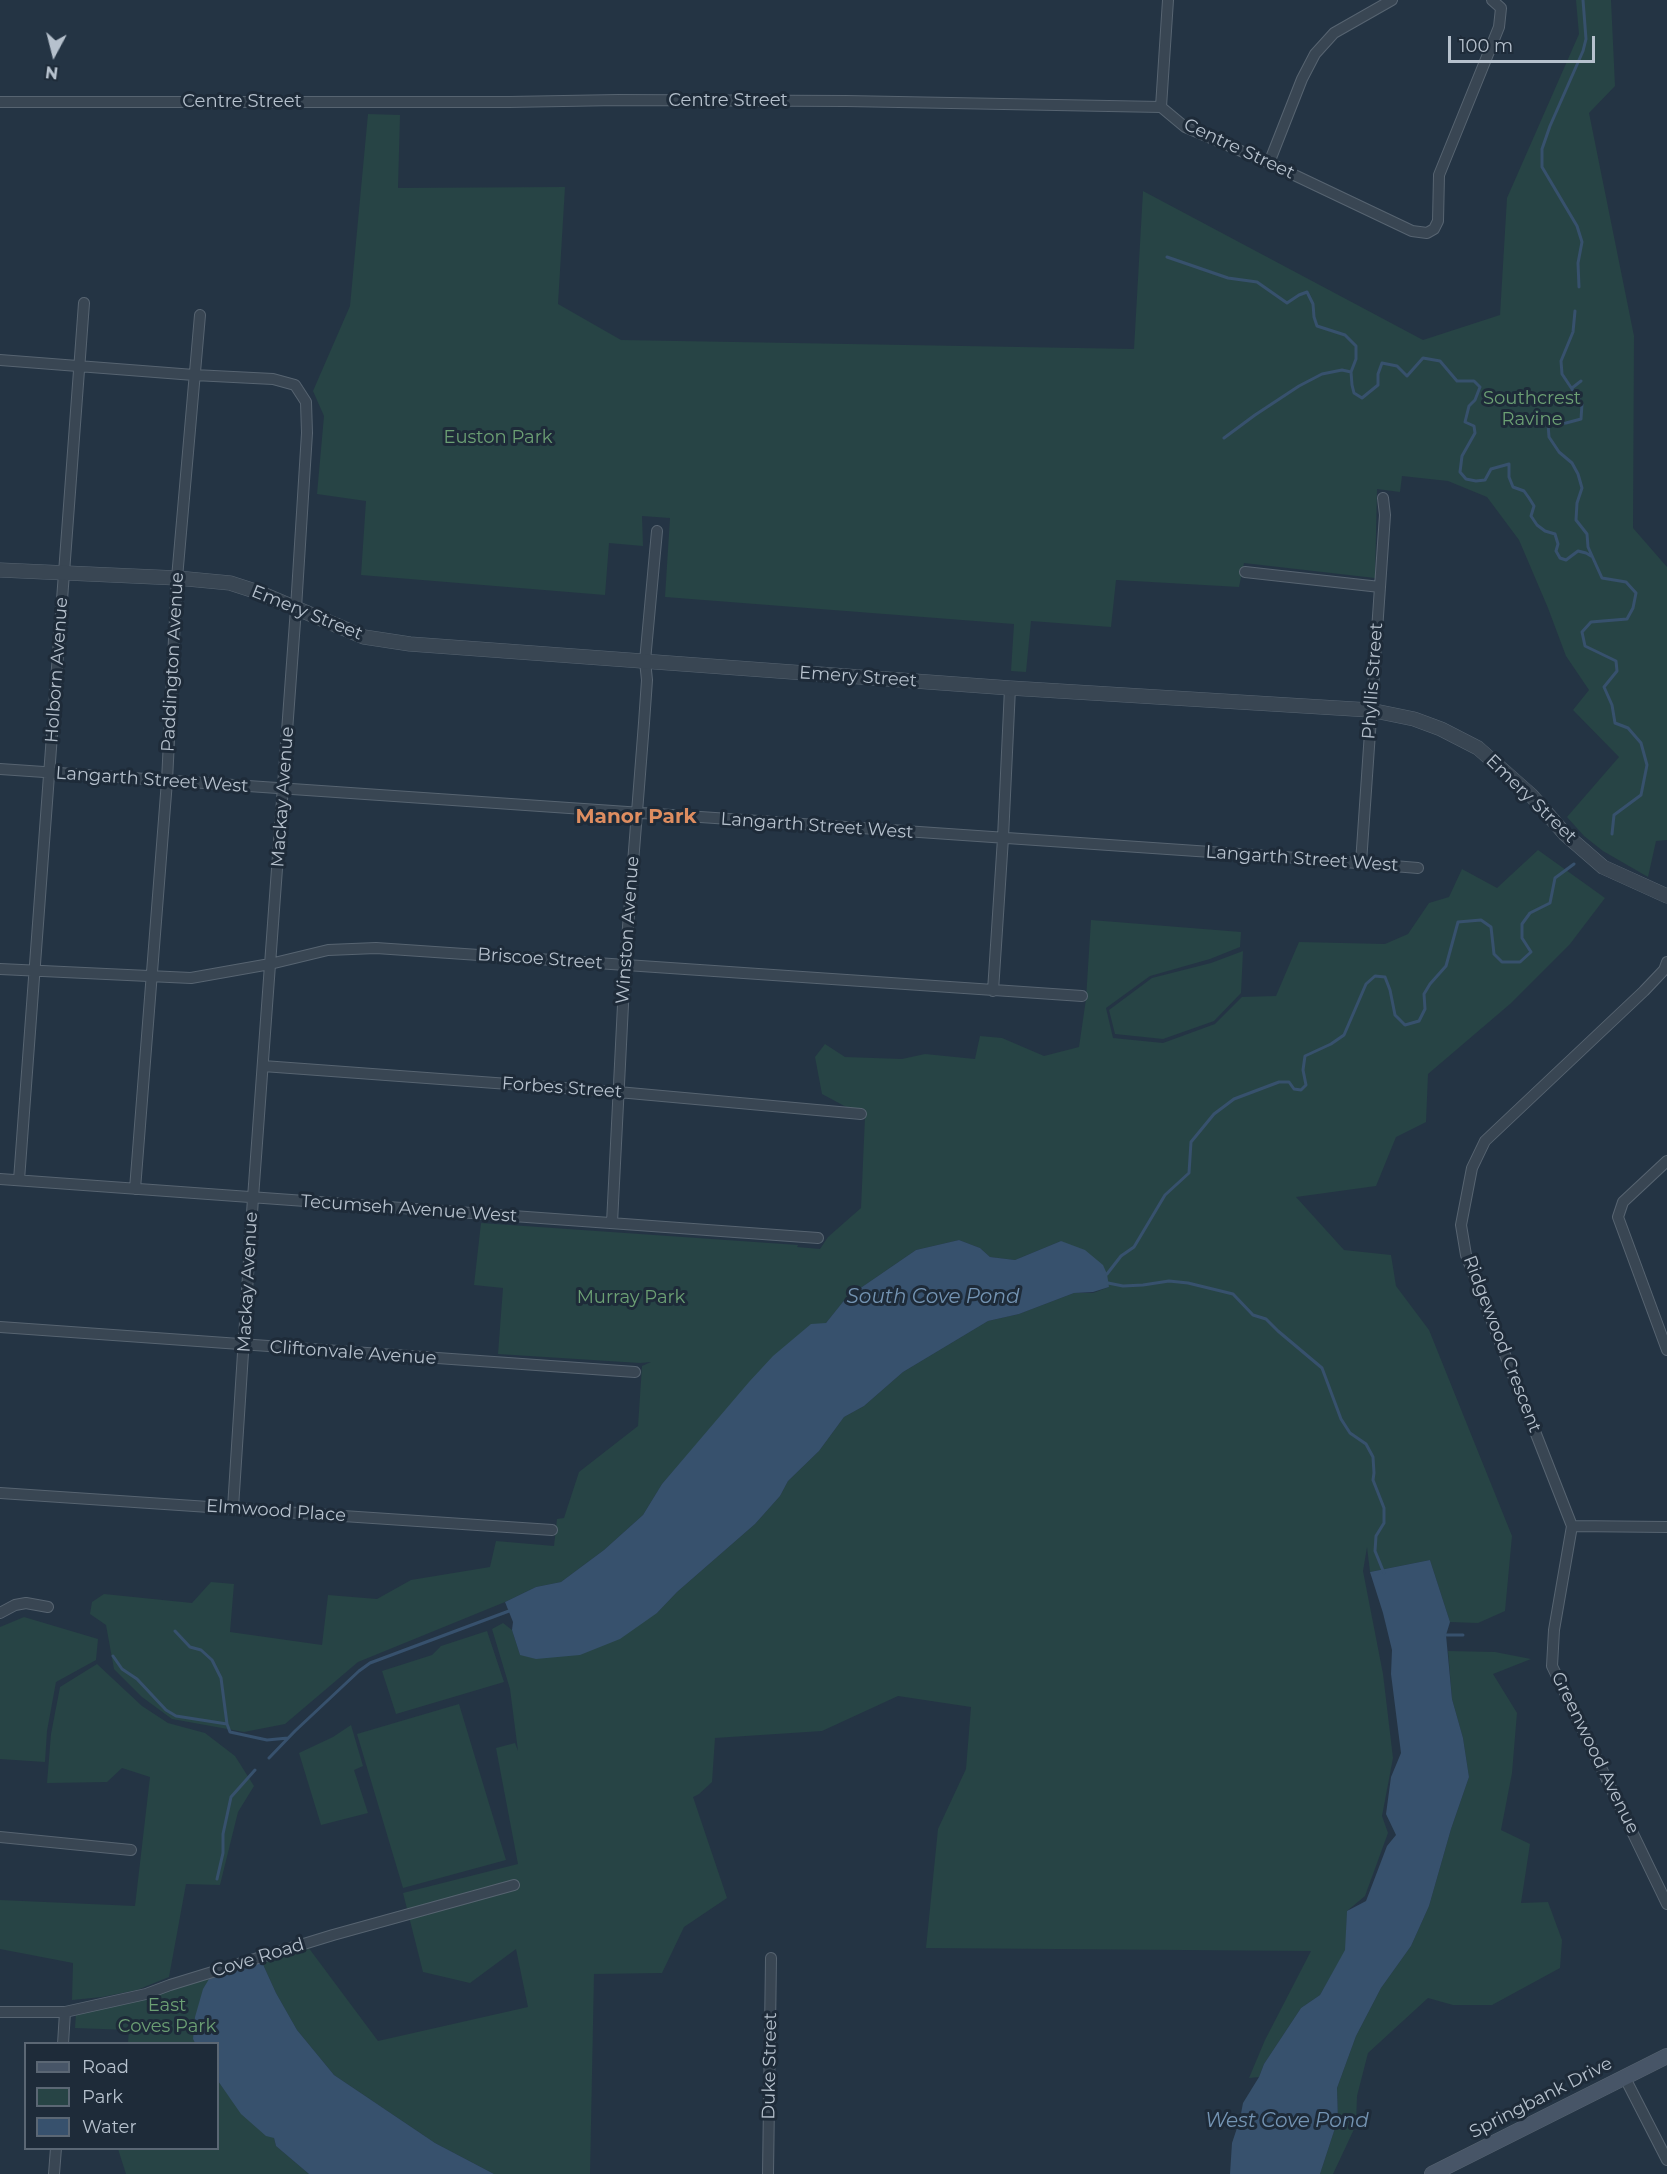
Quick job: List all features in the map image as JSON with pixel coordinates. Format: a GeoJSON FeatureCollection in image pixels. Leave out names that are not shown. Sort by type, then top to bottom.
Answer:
{"type":"FeatureCollection","features":[{"type":"Feature","properties":{"kind":"main road","name":"Springbank Drive"},"geometry":{"type":"LineString","coordinates":[[1432,2174],[1667,2056]]}},
{"type":"Feature","properties":{"kind":"street"},"geometry":{"type":"LineString","coordinates":[[1161,107],[1168,0]]}},
{"type":"Feature","properties":{"kind":"street"},"geometry":{"type":"LineString","coordinates":[[1269,163],[1302,79],[1315,54],[1334,33],[1392,0]]}},
{"type":"Feature","properties":{"kind":"street","name":"Centre Street"},"geometry":{"type":"LineString","coordinates":[[0,102],[629,100],[846,101],[1161,107],[1185,127],[1269,163],[1412,231],[1427,233],[1434,229],[1438,221],[1439,175],[1499,27],[1501,8],[1492,0]]}},
{"type":"Feature","properties":{"kind":"street","name":"Holborn Avenue"},"geometry":{"type":"LineString","coordinates":[[19,1180],[84,303]]}},
{"type":"Feature","properties":{"kind":"street","name":"Paddington Avenue"},"geometry":{"type":"LineString","coordinates":[[135,1189],[167,781],[177,578],[200,315]]}},
{"type":"Feature","properties":{"kind":"street","name":"Mackay Avenue"},"geometry":{"type":"LineString","coordinates":[[0,360],[273,379],[295,385],[306,402],[307,433],[296,608],[233,1508]]}},
{"type":"Feature","properties":{"kind":"street","name":"Phyllis Street"},"geometry":{"type":"LineString","coordinates":[[1361,863],[1385,515],[1383,498]]}},
{"type":"Feature","properties":{"kind":"street","name":"Winston Avenue"},"geometry":{"type":"LineString","coordinates":[[612,1223],[625,965],[645,702],[645,661],[657,531]]}},
{"type":"Feature","properties":{"kind":"street","name":"Emery Street"},"geometry":{"type":"LineString","coordinates":[[0,570],[177,578],[230,583],[258,592],[364,637],[388,641],[1010,688],[1370,710],[1414,719],[1442,729],[1478,748],[1531,795],[1565,834],[1603,867],[1667,896]]}},
{"type":"Feature","properties":{"kind":"street"},"geometry":{"type":"LineString","coordinates":[[1245,572],[1380,587]]}},
{"type":"Feature","properties":{"kind":"street"},"geometry":{"type":"LineString","coordinates":[[993,991],[1010,688]]}},
{"type":"Feature","properties":{"kind":"street","name":"Langarth Street West"},"geometry":{"type":"LineString","coordinates":[[0,770],[1418,868]]}},
{"type":"Feature","properties":{"kind":"street","name":"Briscoe Street"},"geometry":{"type":"LineString","coordinates":[[0,969],[191,978],[270,964],[328,950],[376,948],[1082,996]]}},
{"type":"Feature","properties":{"kind":"street","name":"Ridgewood Crescent"},"geometry":{"type":"LineString","coordinates":[[1572,1526],[1466,1255],[1461,1225],[1465,1198],[1472,1168],[1485,1141],[1644,991],[1664,970],[1667,962]]}},
{"type":"Feature","properties":{"kind":"street","name":"Forbes Street"},"geometry":{"type":"LineString","coordinates":[[263,1066],[618,1092],[861,1114]]}},
{"type":"Feature","properties":{"kind":"street"},"geometry":{"type":"LineString","coordinates":[[1667,1161],[1623,1202],[1618,1217],[1667,1350]]}},
{"type":"Feature","properties":{"kind":"street","name":"Tecumseh Avenue West"},"geometry":{"type":"LineString","coordinates":[[0,1179],[818,1238]]}},
{"type":"Feature","properties":{"kind":"street","name":"Cliftonvale Avenue"},"geometry":{"type":"LineString","coordinates":[[0,1327],[635,1372]]}},
{"type":"Feature","properties":{"kind":"street","name":"Elmwood Place"},"geometry":{"type":"LineString","coordinates":[[0,1492],[552,1530]]}},
{"type":"Feature","properties":{"kind":"street"},"geometry":{"type":"LineString","coordinates":[[1572,1526],[1667,1527]]}},
{"type":"Feature","properties":{"kind":"street","name":"Greenwood Avenue"},"geometry":{"type":"LineString","coordinates":[[1572,1526],[1554,1630],[1552,1666],[1667,1904]]}},
{"type":"Feature","properties":{"kind":"street"},"geometry":{"type":"LineString","coordinates":[[0,1613],[15,1605],[26,1603],[48,1607]]}},
{"type":"Feature","properties":{"kind":"street"},"geometry":{"type":"LineString","coordinates":[[0,1837],[131,1850]]}},
{"type":"Feature","properties":{"kind":"street","name":"Cove Road"},"geometry":{"type":"LineString","coordinates":[[0,2012],[65,2012],[146,1994],[333,1935],[514,1885]]}},
{"type":"Feature","properties":{"kind":"street","name":"Duke Street"},"geometry":{"type":"LineString","coordinates":[[768,2174],[771,1958]]}},
{"type":"Feature","properties":{"kind":"street"},"geometry":{"type":"LineString","coordinates":[[63,2042],[65,2012]]}},
{"type":"Feature","properties":{"kind":"street"},"geometry":{"type":"LineString","coordinates":[[1625,2078],[1667,2160]]}},
{"type":"Feature","properties":{"kind":"street"},"geometry":{"type":"LineString","coordinates":[[54,2174],[56,2150]]}},
{"type":"Feature","properties":{"kind":"green space","name":"Euston Park"},"geometry":{"type":"Polygon","coordinates":[[[1576,0],[1611,0],[1615,86],[1589,113],[1634,336],[1633,528],[1667,567],[1667,840],[1656,841],[1648,877],[1603,851],[1584,836],[1567,817],[1619,757],[1573,710],[1589,690],[1566,656],[1519,540],[1487,497],[1448,481],[1402,476],[1400,492],[1377,489],[1375,578],[1244,563],[1239,587],[1116,580],[1111,627],[1031,621],[1026,672],[1011,671],[1014,624],[665,597],[670,518],[642,516],[643,546],[609,543],[605,595],[361,575],[366,501],[317,494],[324,416],[313,391],[350,306],[368,114],[400,115],[398,188],[565,187],[558,304],[621,340],[1134,349],[1143,191],[1423,340],[1500,315],[1507,198],[1579,34],[1576,0]]]}},
{"type":"Feature","properties":{"kind":"green space","name":"Murray Park"},"geometry":{"type":"Polygon","coordinates":[[[1538,850],[1605,898],[1570,944],[1510,1004],[1428,1074],[1426,1122],[1396,1137],[1376,1186],[1296,1197],[1344,1250],[1391,1255],[1396,1286],[1429,1330],[1512,1536],[1505,1611],[1478,1623],[1450,1622],[1430,1560],[1370,1572],[1367,1547],[1363,1571],[1383,1674],[1393,1758],[1382,1816],[1388,1833],[1365,1896],[1347,1911],[1346,1950],[1320,1995],[1301,2008],[1264,2064],[1259,2077],[1249,2078],[1265,2040],[1311,1951],[926,1948],[938,1829],[966,1769],[971,1707],[898,1696],[822,1731],[715,1738],[712,1782],[693,1797],[727,1898],[684,1927],[662,1973],[594,1974],[590,2174],[494,2174],[435,2143],[334,2075],[297,2030],[261,1960],[308,1947],[378,2041],[528,2007],[516,1949],[470,1983],[423,1972],[403,1893],[518,1864],[496,1748],[515,1743],[518,1751],[510,1689],[492,1629],[503,1623],[512,1630],[520,1655],[657,1613],[677,1592],[755,1524],[780,1496],[788,1481],[819,1451],[844,1417],[864,1406],[903,1372],[988,1321],[1019,1314],[1074,1293],[1093,1293],[1109,1287],[1061,1241],[1015,1260],[990,1257],[980,1248],[959,1240],[916,1250],[846,1298],[826,1323],[718,1420],[662,1484],[643,1515],[604,1550],[561,1582],[536,1587],[358,1662],[285,1724],[244,1732],[172,1719],[142,1697],[114,1669],[106,1625],[90,1614],[92,1602],[104,1594],[192,1603],[211,1582],[234,1584],[230,1632],[322,1645],[328,1595],[377,1599],[411,1580],[490,1567],[496,1541],[554,1546],[557,1519],[564,1518],[579,1472],[638,1426],[642,1366],[651,1362],[498,1354],[503,1288],[474,1285],[481,1223],[798,1245],[797,1247],[820,1249],[828,1237],[861,1208],[865,1117],[822,1094],[815,1057],[825,1044],[845,1057],[902,1059],[925,1054],[975,1059],[980,1036],[1002,1038],[1044,1056],[1079,1047],[1086,999],[1091,920],[1241,932],[1240,947],[1210,959],[1150,976],[1106,1008],[1113,1038],[1163,1043],[1215,1024],[1242,997],[1276,996],[1299,942],[1385,944],[1408,934],[1429,903],[1449,897],[1462,869],[1497,888],[1538,850]]]}},
{"type":"Feature","properties":{"kind":"green space"},"geometry":{"type":"Polygon","coordinates":[[[1243,951],[1241,993],[1214,1021],[1163,1039],[1115,1034],[1109,1010],[1152,978],[1211,963],[1243,951]]]}},
{"type":"Feature","properties":{"kind":"green space"},"geometry":{"type":"Polygon","coordinates":[[[24,1617],[98,1639],[96,1660],[56,1682],[47,1731],[45,1762],[0,1759],[0,1627],[24,1617]]]}},
{"type":"Feature","properties":{"kind":"green space"},"geometry":{"type":"Polygon","coordinates":[[[487,1631],[504,1682],[396,1714],[382,1671],[432,1655],[441,1646],[487,1631]]]}},
{"type":"Feature","properties":{"kind":"green space"},"geometry":{"type":"Polygon","coordinates":[[[1448,1651],[1495,1652],[1531,1659],[1493,1674],[1517,1713],[1512,1773],[1501,1830],[1530,1844],[1521,1903],[1548,1902],[1562,1940],[1560,1968],[1492,2005],[1453,2005],[1428,1998],[1368,2053],[1357,2096],[1356,2125],[1333,2174],[1320,2174],[1338,2119],[1337,2088],[1356,2036],[1381,1988],[1411,1946],[1429,1906],[1469,1777],[1463,1738],[1452,1699],[1448,1651]]]}},
{"type":"Feature","properties":{"kind":"green space"},"geometry":{"type":"Polygon","coordinates":[[[97,1664],[142,1706],[168,1723],[205,1733],[235,1756],[254,1786],[238,1812],[220,1885],[186,1884],[169,1977],[137,1990],[72,2000],[73,1963],[0,1949],[0,1900],[135,1906],[150,1777],[122,1768],[107,1782],[47,1783],[51,1734],[60,1687],[97,1664]]]}},
{"type":"Feature","properties":{"kind":"green space"},"geometry":{"type":"Polygon","coordinates":[[[459,1704],[506,1860],[403,1888],[357,1734],[459,1704]]]}},
{"type":"Feature","properties":{"kind":"green space"},"geometry":{"type":"Polygon","coordinates":[[[351,1725],[363,1766],[354,1770],[368,1813],[321,1825],[299,1753],[333,1737],[351,1725]]]}},
{"type":"Feature","properties":{"kind":"green space","name":"East Coves Park"},"geometry":{"type":"Polygon","coordinates":[[[212,1974],[193,2039],[194,2042],[128,2042],[129,2030],[75,2028],[76,2014],[212,1974]]]}},
{"type":"Feature","properties":{"kind":"green space","name":"East Coves Park"},"geometry":{"type":"Polygon","coordinates":[[[219,2082],[229,2096],[274,2138],[276,2146],[309,2174],[126,2174],[118,2150],[219,2150],[219,2082]]]}},
{"type":"Feature","properties":{"kind":"water","name":"South Cove Pond"},"geometry":{"type":"Polygon","coordinates":[[[959,1240],[980,1248],[990,1257],[1015,1260],[1061,1241],[1085,1250],[1103,1265],[1109,1287],[1093,1292],[1074,1293],[1019,1314],[988,1321],[903,1372],[864,1406],[844,1417],[819,1451],[788,1481],[780,1496],[755,1524],[677,1592],[657,1613],[620,1639],[580,1655],[536,1659],[520,1655],[512,1630],[513,1622],[505,1602],[536,1587],[561,1582],[604,1550],[643,1515],[662,1484],[749,1382],[773,1356],[811,1324],[826,1323],[846,1298],[916,1250],[959,1240]]]}},
{"type":"Feature","properties":{"kind":"water","name":"West Cove Pond"},"geometry":{"type":"Polygon","coordinates":[[[1430,1560],[1450,1622],[1446,1635],[1452,1699],[1463,1738],[1469,1777],[1429,1906],[1411,1946],[1381,1988],[1356,2036],[1337,2088],[1338,2119],[1320,2174],[1230,2174],[1232,2143],[1243,2103],[1264,2064],[1301,2008],[1320,1995],[1345,1950],[1347,1911],[1366,1901],[1387,1846],[1396,1835],[1386,1814],[1391,1777],[1401,1753],[1391,1674],[1392,1650],[1370,1572],[1430,1560]]]}},
{"type":"Feature","properties":{"kind":"water"},"geometry":{"type":"Polygon","coordinates":[[[261,1960],[297,2030],[334,2075],[435,2143],[494,2174],[309,2174],[276,2146],[274,2138],[266,2136],[241,2114],[219,2082],[219,2042],[194,2042],[193,2039],[195,2017],[203,1989],[212,1974],[261,1960]]]}},
{"type":"Feature","properties":{"kind":"waterway"},"geometry":{"type":"LineString","coordinates":[[1579,287],[1578,263],[1582,242],[1577,226],[1542,167],[1542,149],[1583,51],[1586,39],[1583,0]]}},
{"type":"Feature","properties":{"kind":"waterway"},"geometry":{"type":"LineString","coordinates":[[1167,257],[1228,278],[1257,282],[1287,303],[1307,292],[1313,304],[1317,326],[1345,335],[1356,346],[1356,359],[1351,372],[1352,385],[1354,393],[1362,398],[1378,385],[1378,374],[1382,363],[1397,366],[1407,376],[1423,358],[1440,361],[1457,381],[1474,381],[1480,387],[1475,400],[1469,406],[1465,422],[1474,426],[1475,433],[1462,456],[1460,472],[1466,479],[1485,480],[1491,469],[1509,464],[1509,477],[1513,487],[1524,491],[1529,498],[1534,506],[1531,516],[1537,525],[1555,534],[1558,544],[1556,551],[1560,558],[1566,560],[1578,551],[1591,556]]}},
{"type":"Feature","properties":{"kind":"waterway"},"geometry":{"type":"LineString","coordinates":[[1575,311],[1573,332],[1561,361],[1562,374],[1582,404],[1581,419],[1548,424],[1549,437],[1559,452],[1572,463],[1578,474],[1582,488],[1577,503],[1576,520],[1587,534],[1588,547],[1602,578],[1626,582],[1636,593],[1633,608],[1627,619],[1591,622],[1582,632],[1585,646],[1616,661],[1617,671],[1604,687],[1612,705],[1615,723],[1628,728],[1641,743],[1647,765],[1641,795],[1614,815],[1612,834]]}},
{"type":"Feature","properties":{"kind":"waterway"},"geometry":{"type":"LineString","coordinates":[[1224,438],[1299,386],[1322,374],[1342,370],[1351,372]]}},
{"type":"Feature","properties":{"kind":"waterway"},"geometry":{"type":"LineString","coordinates":[[1572,388],[1581,381]]}},
{"type":"Feature","properties":{"kind":"waterway"},"geometry":{"type":"LineString","coordinates":[[1107,1274],[1121,1256],[1134,1247],[1165,1195],[1189,1173],[1191,1142],[1214,1114],[1234,1099],[1279,1082],[1289,1082],[1294,1089],[1301,1090],[1306,1085],[1303,1070],[1305,1056],[1344,1035],[1366,984],[1375,976],[1385,977],[1395,1015],[1405,1025],[1419,1021],[1425,1009],[1424,994],[1446,966],[1458,922],[1481,920],[1491,927],[1494,954],[1502,962],[1520,962],[1531,952],[1522,938],[1522,924],[1530,913],[1550,903],[1555,878],[1574,864]]}},
{"type":"Feature","properties":{"kind":"waterway"},"geometry":{"type":"LineString","coordinates":[[1108,1283],[1123,1286],[1169,1281],[1188,1283],[1233,1294],[1253,1315],[1266,1319],[1322,1368],[1341,1419],[1350,1433],[1366,1444],[1373,1457],[1373,1480],[1384,1508],[1384,1523],[1376,1536],[1375,1551],[1384,1573]]}},
{"type":"Feature","properties":{"kind":"waterway"},"geometry":{"type":"LineString","coordinates":[[269,1758],[295,1731],[370,1663],[509,1611]]}},
{"type":"Feature","properties":{"kind":"waterway"},"geometry":{"type":"LineString","coordinates":[[175,1631],[190,1647],[201,1650],[212,1660],[221,1678],[227,1724]]}},
{"type":"Feature","properties":{"kind":"waterway"},"geometry":{"type":"LineString","coordinates":[[1446,1635],[1463,1635]]}},
{"type":"Feature","properties":{"kind":"waterway"},"geometry":{"type":"LineString","coordinates":[[113,1656],[122,1669],[137,1679],[166,1710],[176,1716],[227,1724],[230,1732],[267,1740],[288,1738]]}},
{"type":"Feature","properties":{"kind":"waterway"},"geometry":{"type":"LineString","coordinates":[[217,1879],[231,1797],[255,1770]]}},
{"type":"Feature","properties":{"kind":"district","name":"Manor Park"},"geometry":{"type":"Point","coordinates":[636,817]}},
{"type":"Feature","properties":{"kind":"park label","name":"Southcrest Ravine"},"geometry":{"type":"Point","coordinates":[1532,409]}}]}
